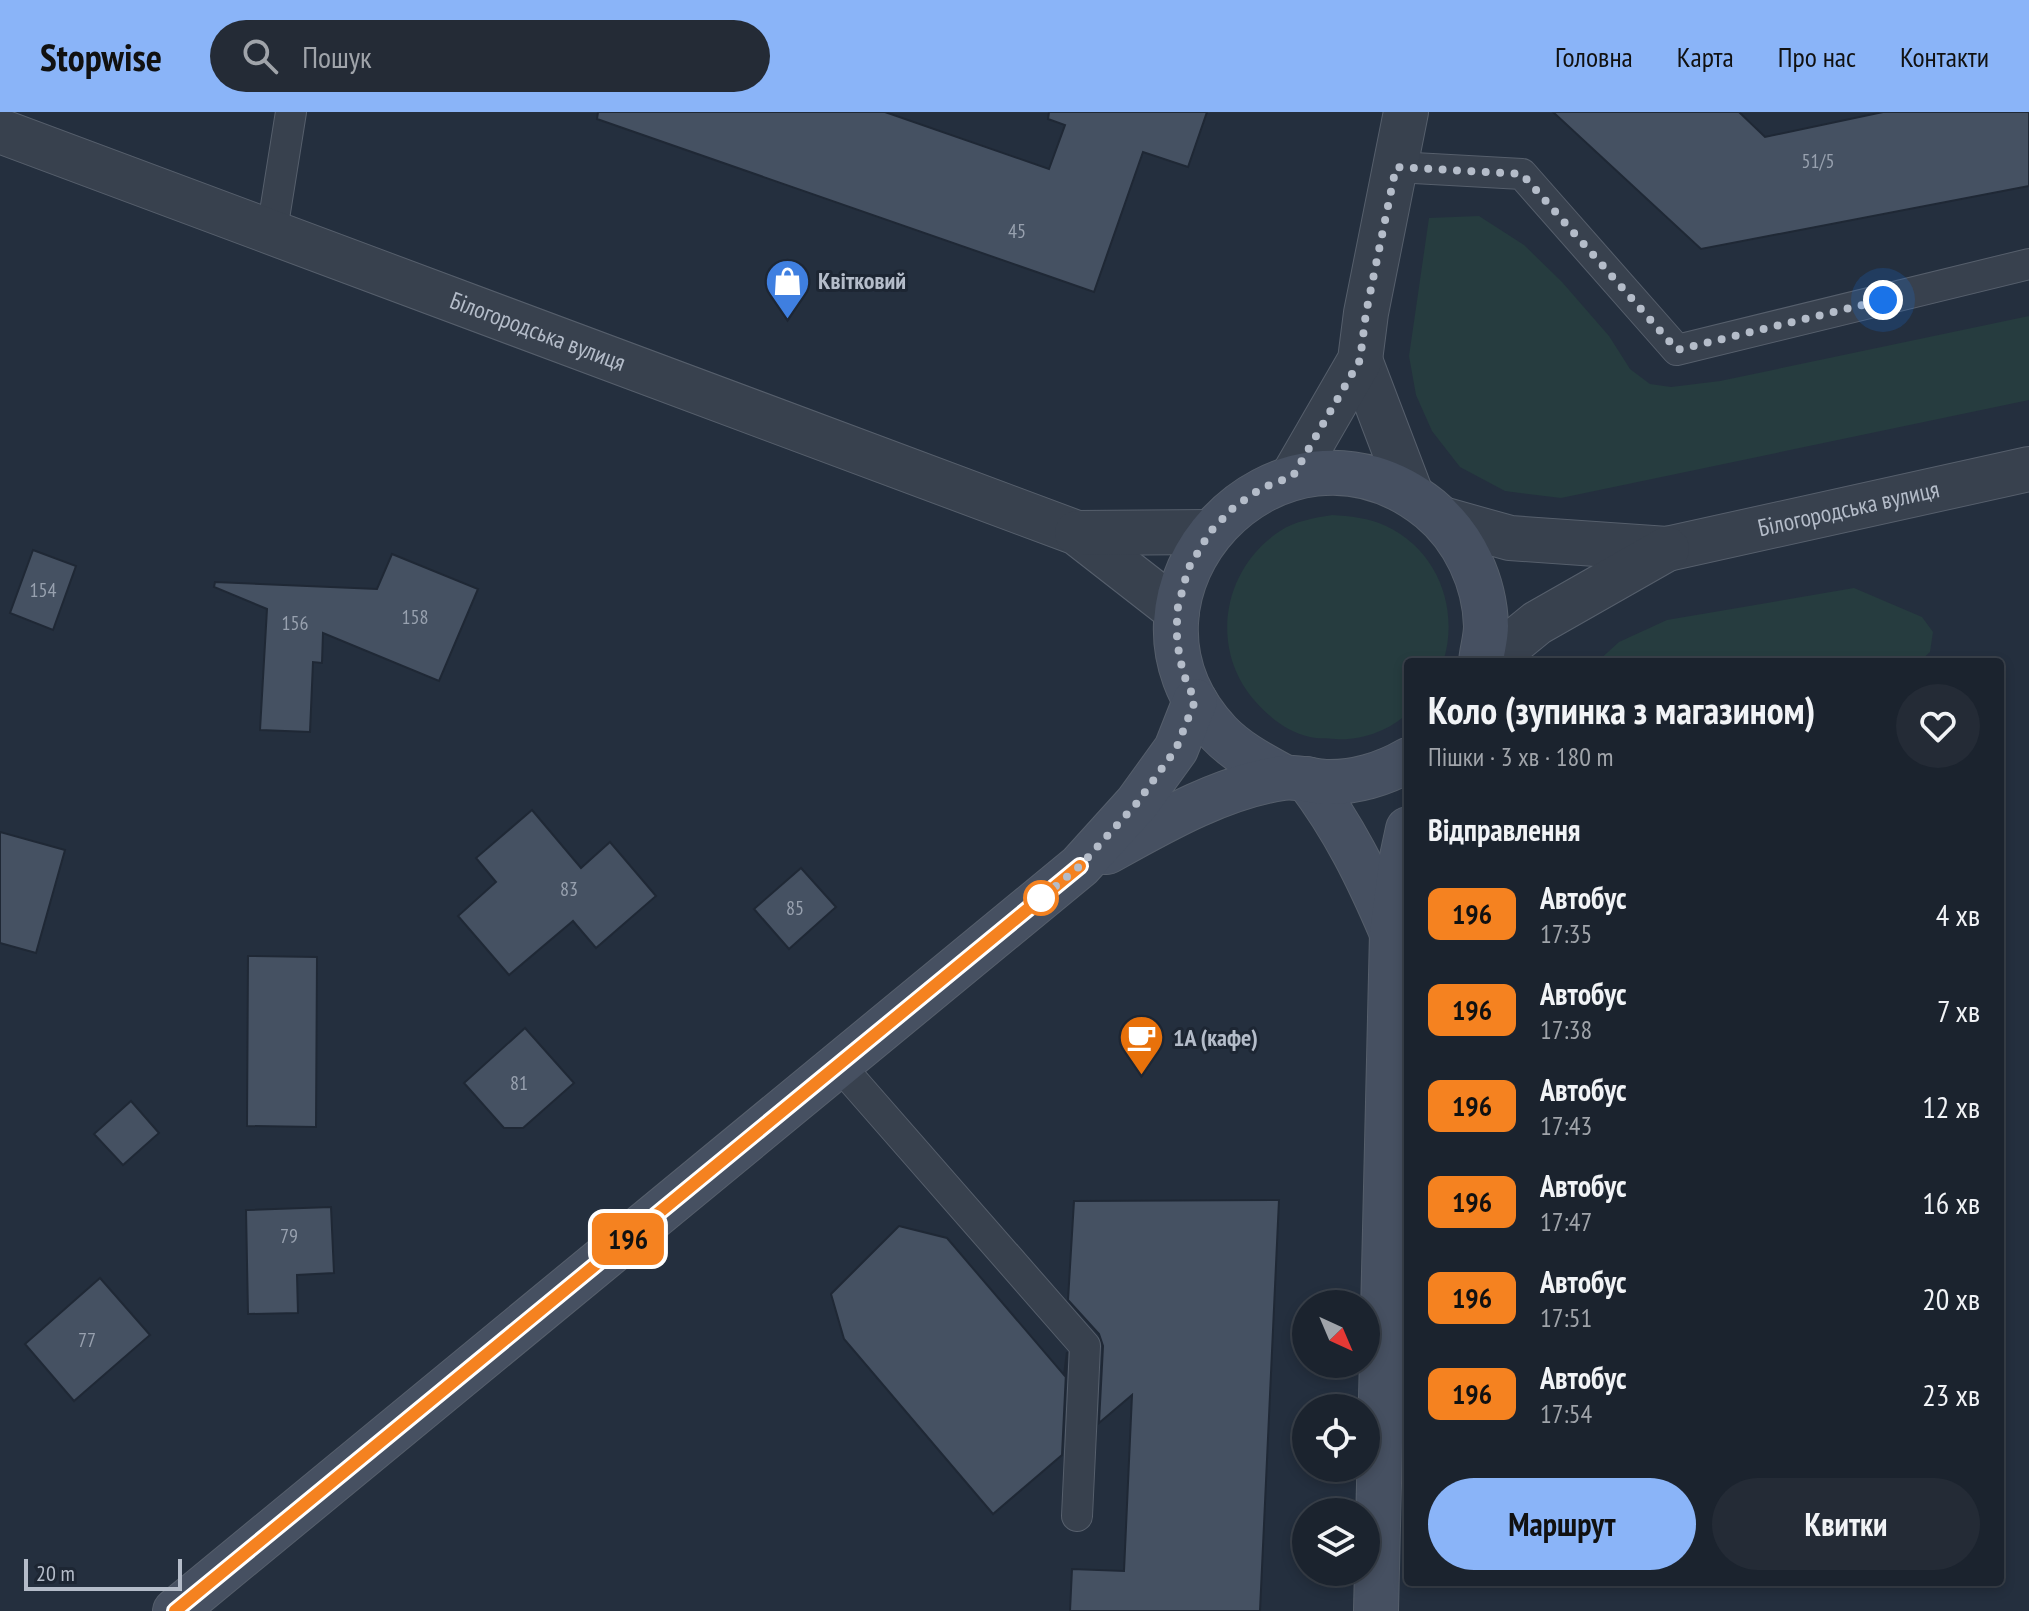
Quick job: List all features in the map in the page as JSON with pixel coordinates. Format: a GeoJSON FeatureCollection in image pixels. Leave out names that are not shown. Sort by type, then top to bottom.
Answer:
{"type":"FeatureCollection","features":[{"type":"Feature","properties":{"kind":"main road"},"geometry":{"type":"LineString","coordinates":[[1404,762],[1368,777],[1328,782],[1296,778],[1251,759],[1220,734],[1195,701],[1183,673],[1177,642],[1177,611],[1188,569],[1210,532],[1234,507],[1262,488],[1293,476],[1334,472],[1374,478],[1427,507],[1467,552],[1481,590],[1486,627],[1482,658]]}},
{"type":"Feature","properties":{"kind":"main road"},"geometry":{"type":"LineString","coordinates":[[175,1611],[1080,866],[1137,803],[1176,749],[1195,701]]}},
{"type":"Feature","properties":{"kind":"main road"},"geometry":{"type":"LineString","coordinates":[[1080,866],[1165,820],[1211,800],[1296,778]]}},
{"type":"Feature","properties":{"kind":"main road"},"geometry":{"type":"LineString","coordinates":[[1296,778],[1335,816],[1363,866],[1392,933]]}},
{"type":"Feature","properties":{"kind":"main road"},"geometry":{"type":"LineString","coordinates":[[1376,1611],[1395,1331],[1392,933],[1404,848]]}},
{"type":"Feature","properties":{"kind":"street"},"geometry":{"type":"LineString","coordinates":[[1293,476],[1360,360],[1366,313],[1406,112]]}},
{"type":"Feature","properties":{"kind":"street","name":"Білогородська вулиця"},"geometry":{"type":"LineString","coordinates":[[0,131],[1077,533]]}},
{"type":"Feature","properties":{"kind":"street"},"geometry":{"type":"LineString","coordinates":[[1360,360],[1427,507],[1510,538],[1667,549]]}},
{"type":"Feature","properties":{"kind":"street","name":"Білогородська вулиця"},"geometry":{"type":"LineString","coordinates":[[1667,549],[2029,469]]}},
{"type":"Feature","properties":{"kind":"street"},"geometry":{"type":"LineString","coordinates":[[1077,533],[1210,532]]}},
{"type":"Feature","properties":{"kind":"street"},"geometry":{"type":"LineString","coordinates":[[1077,533],[1177,611]]}},
{"type":"Feature","properties":{"kind":"street"},"geometry":{"type":"LineString","coordinates":[[1494,658],[1537,623],[1667,549]]}},
{"type":"Feature","properties":{"kind":"lane"},"geometry":{"type":"LineString","coordinates":[[272,231],[291,112]]}},
{"type":"Feature","properties":{"kind":"lane"},"geometry":{"type":"LineString","coordinates":[[1396,167],[1522,174],[1677,350],[2029,264]]}},
{"type":"Feature","properties":{"kind":"lane"},"geometry":{"type":"LineString","coordinates":[[840,1066],[1085,1346],[1077,1516]]}},
{"type":"Feature","properties":{"kind":"green space"},"geometry":{"type":"Polygon","coordinates":[[[1479,216],[1524,245],[1562,282],[1609,336],[1630,369],[1650,384],[1671,387],[1720,381],[2029,316],[2029,400],[1561,498],[1505,491],[1460,467],[1432,431],[1416,395],[1409,356],[1429,218],[1479,216]]]}},
{"type":"Feature","properties":{"kind":"green space"},"geometry":{"type":"Polygon","coordinates":[[[1332,515],[1359,518],[1380,523],[1404,537],[1431,566],[1446,602],[1449,622],[1444,658],[1404,658],[1404,716],[1383,730],[1364,736],[1316,738],[1280,724],[1255,701],[1240,680],[1231,658],[1227,634],[1228,611],[1234,588],[1245,566],[1260,547],[1280,531],[1332,515]]]}},
{"type":"Feature","properties":{"kind":"green space"},"geometry":{"type":"Polygon","coordinates":[[[1854,588],[1922,617],[1933,632],[1930,652],[1923,658],[1601,658],[1619,642],[1667,620],[1854,588]]]}},
{"type":"Feature","properties":{"kind":"building"},"geometry":{"type":"Polygon","coordinates":[[[598,112],[885,112],[1049,169],[1065,125],[1048,119],[1049,112],[1207,112],[1188,167],[1143,152],[1094,292],[597,119],[598,112]]]}},
{"type":"Feature","properties":{"kind":"building"},"geometry":{"type":"Polygon","coordinates":[[[1553,112],[1739,112],[1765,137],[1883,112],[2029,112],[2029,186],[1701,249],[1553,112]]]}},
{"type":"Feature","properties":{"kind":"building"},"geometry":{"type":"Polygon","coordinates":[[[33,550],[76,566],[53,630],[10,613],[33,550]]]}},
{"type":"Feature","properties":{"kind":"building"},"geometry":{"type":"Polygon","coordinates":[[[392,554],[478,589],[439,681],[323,633],[322,663],[313,662],[310,732],[260,730],[267,609],[214,587],[215,582],[377,589],[392,554]]]}},
{"type":"Feature","properties":{"kind":"building"},"geometry":{"type":"Polygon","coordinates":[[[532,810],[581,868],[610,842],[656,896],[596,948],[573,921],[509,975],[458,916],[496,882],[476,858],[532,810]]]}},
{"type":"Feature","properties":{"kind":"building"},"geometry":{"type":"Polygon","coordinates":[[[0,832],[65,850],[36,953],[0,943],[0,832]]]}},
{"type":"Feature","properties":{"kind":"building"},"geometry":{"type":"Polygon","coordinates":[[[801,868],[836,907],[789,949],[754,909],[801,868]]]}},
{"type":"Feature","properties":{"kind":"building"},"geometry":{"type":"Polygon","coordinates":[[[248,956],[317,957],[316,1127],[247,1126],[248,956]]]}},
{"type":"Feature","properties":{"kind":"building"},"geometry":{"type":"Polygon","coordinates":[[[525,1028],[574,1083],[523,1128],[504,1128],[464,1083],[525,1028]]]}},
{"type":"Feature","properties":{"kind":"building"},"geometry":{"type":"Polygon","coordinates":[[[131,1101],[159,1133],[123,1165],[94,1134],[131,1101]]]}},
{"type":"Feature","properties":{"kind":"building"},"geometry":{"type":"Polygon","coordinates":[[[1279,1200],[1260,1611],[1070,1611],[1072,1569],[1124,1571],[1132,1395],[1099,1423],[1103,1346],[1099,1334],[1068,1300],[1074,1201],[1279,1200]]]}},
{"type":"Feature","properties":{"kind":"building"},"geometry":{"type":"Polygon","coordinates":[[[331,1207],[334,1273],[297,1275],[298,1313],[248,1314],[246,1210],[331,1207]]]}},
{"type":"Feature","properties":{"kind":"building"},"geometry":{"type":"Polygon","coordinates":[[[899,1226],[947,1238],[1064,1375],[1067,1352],[1062,1455],[993,1514],[844,1339],[831,1294],[899,1226]]]}},
{"type":"Feature","properties":{"kind":"building"},"geometry":{"type":"Polygon","coordinates":[[[100,1278],[150,1335],[74,1401],[25,1344],[100,1278]]]}},
{"type":"Feature","properties":{"kind":"bus line","name":"196"},"geometry":{"type":"LineString","coordinates":[[175,1611],[1080,866]]}},
{"type":"Feature","properties":{"kind":"place","name":"Квітковий"},"geometry":{"type":"Point","coordinates":[787,320]}},
{"type":"Feature","properties":{"kind":"place","name":"1А (кафе)"},"geometry":{"type":"Point","coordinates":[1142,1077]}},
{"type":"Feature","properties":{"kind":"route"},"geometry":{"type":"LineString","coordinates":[[1041,898],[1032,906],[1080,866],[1137,803],[1176,749],[1195,701],[1183,673],[1177,642],[1177,611],[1188,569],[1210,532],[1234,507],[1262,488],[1293,476],[1360,360],[1366,313],[1396,167],[1522,174],[1677,350],[1883,300]]}}]}
